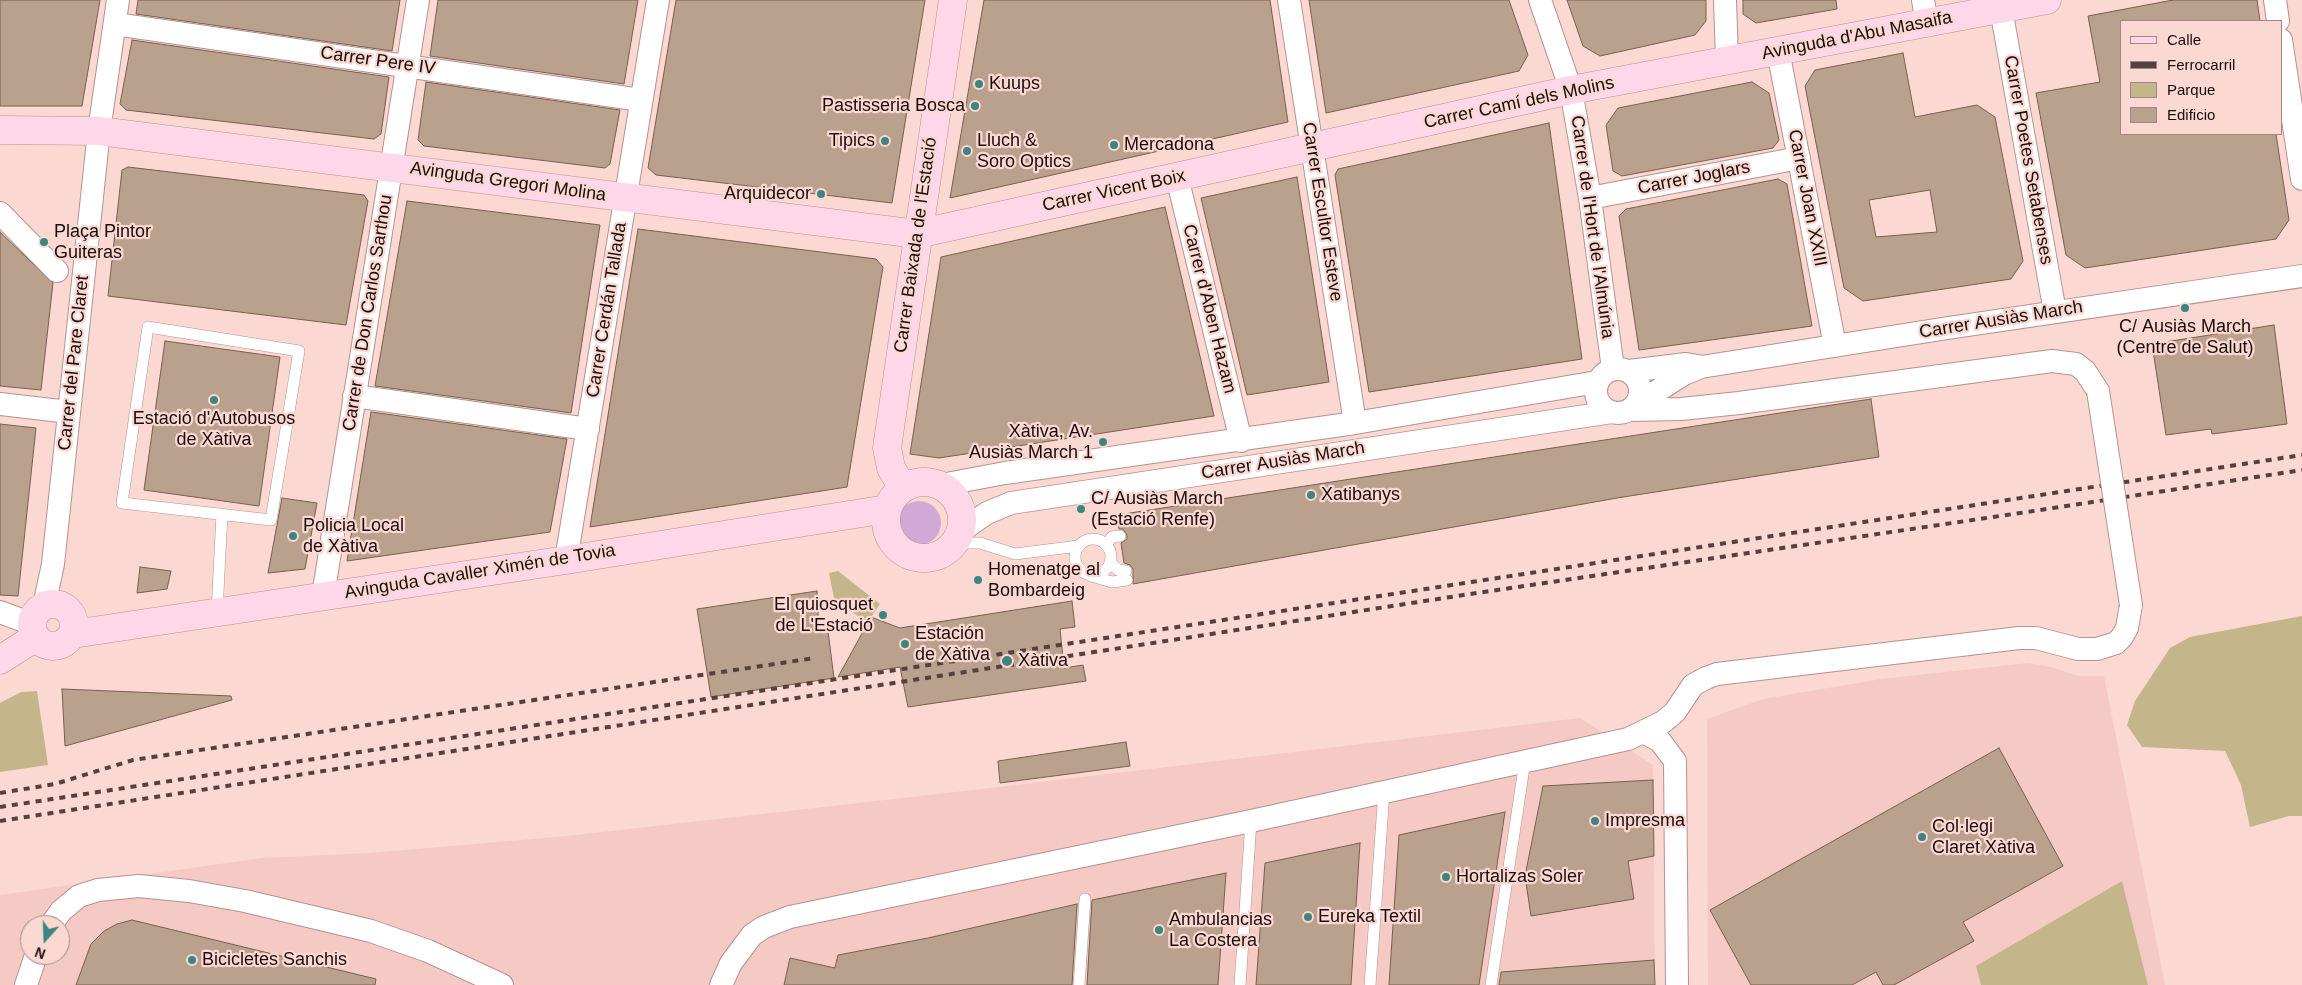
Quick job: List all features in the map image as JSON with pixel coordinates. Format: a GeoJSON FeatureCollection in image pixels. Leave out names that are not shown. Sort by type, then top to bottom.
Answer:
{"type":"FeatureCollection","features":[{"type":"Feature","properties":{"kind":"street","name":"Carrer del Pare Claret"},"geometry":{"type":"LineString","coordinates":[[37,622],[53,564],[99,131],[118,0]]}},
{"type":"Feature","properties":{"kind":"street","name":"Carrer de Don Carlos Sarthou"},"geometry":{"type":"LineString","coordinates":[[323,596],[418,0]]}},
{"type":"Feature","properties":{"kind":"street","name":"Carrer Cerdán Tallada"},"geometry":{"type":"LineString","coordinates":[[566,560],[658,0]]}},
{"type":"Feature","properties":{"kind":"street","name":"Carrer Baixada de l'Estació"},"geometry":{"type":"LineString","coordinates":[[895,498],[887,448],[953,0]]}},
{"type":"Feature","properties":{"kind":"street","name":"Carrer Escultor Esteve"},"geometry":{"type":"LineString","coordinates":[[1289,0],[1355,423]]}},
{"type":"Feature","properties":{"kind":"street","name":"Carrer de l'Hort de l'Almúnia"},"geometry":{"type":"LineString","coordinates":[[1540,0],[1571,90],[1590,198],[1613,374]]}},
{"type":"Feature","properties":{"kind":"street"},"geometry":{"type":"LineString","coordinates":[[1725,0],[1726,60]]}},
{"type":"Feature","properties":{"kind":"street","name":"Avinguda d'Abu Masaifa"},"geometry":{"type":"LineString","coordinates":[[1726,60],[1778,51],[1925,11],[2001,9],[2047,0]]}},
{"type":"Feature","properties":{"kind":"street"},"geometry":{"type":"LineString","coordinates":[[2275,0],[2278,20]]}},
{"type":"Feature","properties":{"kind":"street","name":"Carrer Poetes Setabenses"},"geometry":{"type":"LineString","coordinates":[[2001,9],[2055,312]]}},
{"type":"Feature","properties":{"kind":"street","name":"Carrer Pere IV"},"geometry":{"type":"LineString","coordinates":[[115,24],[641,100]]}},
{"type":"Feature","properties":{"kind":"street"},"geometry":{"type":"LineString","coordinates":[[2282,47],[2302,178]]}},
{"type":"Feature","properties":{"kind":"street","name":"Carrer Joan XXIII"},"geometry":{"type":"LineString","coordinates":[[1778,51],[1835,346]]}},
{"type":"Feature","properties":{"kind":"street","name":"Carrer Camí dels Molins"},"geometry":{"type":"LineString","coordinates":[[1311,148],[1571,90],[1726,60]]}},
{"type":"Feature","properties":{"kind":"street"},"geometry":{"type":"LineString","coordinates":[[0,130],[99,131]]}},
{"type":"Feature","properties":{"kind":"street","name":"Avinguda Gregori Molina"},"geometry":{"type":"LineString","coordinates":[[99,131],[918,234]]}},
{"type":"Feature","properties":{"kind":"street","name":"Carrer Vicent Boix"},"geometry":{"type":"LineString","coordinates":[[918,234],[1311,148]]}},
{"type":"Feature","properties":{"kind":"street","name":"Carrer Joglars"},"geometry":{"type":"LineString","coordinates":[[1590,198],[1799,158]]}},
{"type":"Feature","properties":{"kind":"street","name":"Carrer d'Aben Hazam"},"geometry":{"type":"LineString","coordinates":[[1177,177],[1240,440]]}},
{"type":"Feature","properties":{"kind":"street"},"geometry":{"type":"LineString","coordinates":[[0,213],[57,271]]}},
{"type":"Feature","properties":{"kind":"street","name":"Carrer Ausiàs March"},"geometry":{"type":"LineString","coordinates":[[1626,409],[1660,388],[1701,367],[2302,276]]}},
{"type":"Feature","properties":{"kind":"street","name":"Carrer Ausiàs March"},"geometry":{"type":"LineString","coordinates":[[958,537],[987,513],[1011,503],[1626,409],[1681,409],[1739,403],[2052,361],[2076,364],[2085,371],[2098,391],[2130,605],[2127,628],[2116,643],[2097,650],[2078,649],[2036,638],[2020,638],[1718,674],[1706,678],[1693,686],[1675,712],[1663,722],[1643,732]]}},
{"type":"Feature","properties":{"kind":"street","name":"Carrer Ausiàs March"},"geometry":{"type":"LineString","coordinates":[[941,485],[1005,473],[1355,423],[1613,374],[1686,364],[1701,367]]}},
{"type":"Feature","properties":{"kind":"street"},"geometry":{"type":"LineString","coordinates":[[1613,374],[1638,380],[1640,386],[1639,400],[1626,409],[1605,409],[1597,397],[1613,374]]}},
{"type":"Feature","properties":{"kind":"street"},"geometry":{"type":"LineString","coordinates":[[354,396],[588,429]]}},
{"type":"Feature","properties":{"kind":"street"},"geometry":{"type":"LineString","coordinates":[[0,404],[70,412]]}},
{"type":"Feature","properties":{"kind":"street"},"geometry":{"type":"LineString","coordinates":[[928,481],[941,485],[952,493],[960,505],[963,518],[958,537],[946,552],[932,558],[919,558],[906,554],[895,546],[888,534],[886,522],[895,498],[915,482],[928,481]]}},
{"type":"Feature","properties":{"kind":"street","name":"Avinguda Cavaller Ximén de Tovia"},"geometry":{"type":"LineString","coordinates":[[73,634],[566,560],[895,498]]}},
{"type":"Feature","properties":{"kind":"street"},"geometry":{"type":"LineString","coordinates":[[0,660],[37,622],[58,605],[70,612],[74,619],[73,634],[63,644],[48,646],[37,622]]}},
{"type":"Feature","properties":{"kind":"street"},"geometry":{"type":"LineString","coordinates":[[0,612],[37,622]]}},
{"type":"Feature","properties":{"kind":"street"},"geometry":{"type":"LineString","coordinates":[[722,985],[731,963],[752,935],[764,927],[790,918],[1628,739],[1643,732],[1660,741],[1675,761],[1677,985]]}},
{"type":"Feature","properties":{"kind":"street"},"geometry":{"type":"LineString","coordinates":[[58,915],[78,896],[98,890],[139,886],[189,891],[246,901],[371,931],[428,951],[502,985]]}},
{"type":"Feature","properties":{"kind":"street"},"geometry":{"type":"LineString","coordinates":[[26,985],[33,965]]}},
{"type":"Feature","properties":{"kind":"lane"},"geometry":{"type":"LineString","coordinates":[[148,328],[299,351],[271,520],[222,514],[122,503],[148,328]]}},
{"type":"Feature","properties":{"kind":"lane"},"geometry":{"type":"LineString","coordinates":[[217,612],[222,514]]}},
{"type":"Feature","properties":{"kind":"lane"},"geometry":{"type":"LineString","coordinates":[[1106,545],[1112,537],[1120,536]]}},
{"type":"Feature","properties":{"kind":"lane"},"geometry":{"type":"LineString","coordinates":[[958,537],[1015,554],[1079,546]]}},
{"type":"Feature","properties":{"kind":"lane"},"geometry":{"type":"LineString","coordinates":[[1076,563],[1075,557],[1079,546],[1083,542],[1095,540],[1106,545],[1109,550],[1110,562],[1104,572],[1087,575]]}},
{"type":"Feature","properties":{"kind":"lane"},"geometry":{"type":"LineString","coordinates":[[1058,550],[1076,563],[1082,572],[1087,575],[1112,582],[1126,576],[1110,562]]}},
{"type":"Feature","properties":{"kind":"lane"},"geometry":{"type":"LineString","coordinates":[[1491,985],[1525,761]]}},
{"type":"Feature","properties":{"kind":"lane"},"geometry":{"type":"LineString","coordinates":[[1370,985],[1384,792]]}},
{"type":"Feature","properties":{"kind":"lane"},"geometry":{"type":"LineString","coordinates":[[1240,985],[1251,821]]}},
{"type":"Feature","properties":{"kind":"lane"},"geometry":{"type":"LineString","coordinates":[[1079,985],[1085,899]]}},
{"type":"Feature","properties":{"kind":"shaded area"},"geometry":{"type":"Polygon","coordinates":[[[915,501],[923,501],[935,507],[941,523],[935,539],[923,545],[915,545],[903,539],[897,527],[897,519],[903,507],[915,501]]]}},
{"type":"Feature","properties":{"kind":"shaded area","name":"Col·legi Claret Xàtiva"},"geometry":{"type":"Polygon","coordinates":[[[2028,663],[2051,667],[2078,676],[2104,676],[2165,985],[1708,985],[1707,719],[1763,699],[1881,679],[2028,663]]]}},
{"type":"Feature","properties":{"kind":"shaded area"},"geometry":{"type":"Polygon","coordinates":[[[1580,718],[1653,765],[1655,985],[0,985],[0,895],[262,858],[369,853],[567,836],[1580,718]]]}},
{"type":"Feature","properties":{"kind":"green space"},"geometry":{"type":"Polygon","coordinates":[[[838,571],[880,604],[867,623],[834,598],[829,573],[838,571]]]}},
{"type":"Feature","properties":{"kind":"green space"},"geometry":{"type":"Polygon","coordinates":[[[2302,616],[2302,816],[2289,816],[2250,827],[2241,785],[2225,751],[2142,747],[2127,725],[2135,701],[2170,648],[2190,637],[2302,616]]]}},
{"type":"Feature","properties":{"kind":"green space"},"geometry":{"type":"Polygon","coordinates":[[[37,691],[48,765],[0,772],[0,703],[21,692],[37,691]]]}},
{"type":"Feature","properties":{"kind":"green space"},"geometry":{"type":"Polygon","coordinates":[[[2122,881],[2148,985],[1981,985],[1976,966],[2122,881]]]}},
{"type":"Feature","properties":{"kind":"building"},"geometry":{"type":"Polygon","coordinates":[[[0,0],[100,0],[82,106],[0,106],[0,0]]]}},
{"type":"Feature","properties":{"kind":"building"},"geometry":{"type":"Polygon","coordinates":[[[138,0],[400,0],[392,51],[136,14],[138,0]]]}},
{"type":"Feature","properties":{"kind":"building"},"geometry":{"type":"Polygon","coordinates":[[[438,0],[638,0],[624,84],[430,56],[438,0]]]}},
{"type":"Feature","properties":{"kind":"building"},"geometry":{"type":"Polygon","coordinates":[[[676,0],[925,0],[892,203],[656,175],[648,168],[676,0]]]}},
{"type":"Feature","properties":{"kind":"building"},"geometry":{"type":"Polygon","coordinates":[[[984,0],[1270,0],[1288,122],[950,198],[984,0]]]}},
{"type":"Feature","properties":{"kind":"building"},"geometry":{"type":"Polygon","coordinates":[[[1309,0],[1509,0],[1528,55],[1519,71],[1326,113],[1309,0]]]}},
{"type":"Feature","properties":{"kind":"building"},"geometry":{"type":"Polygon","coordinates":[[[1567,0],[1706,0],[1706,21],[1695,35],[1600,56],[1583,46],[1567,0]]]}},
{"type":"Feature","properties":{"kind":"building"},"geometry":{"type":"Polygon","coordinates":[[[1743,0],[1836,0],[1837,9],[1756,23],[1743,14],[1743,0]]]}},
{"type":"Feature","properties":{"kind":"building"},"geometry":{"type":"Polygon","coordinates":[[[2173,0],[2257,0],[2260,20],[2120,20],[2120,135],[2276,135],[2289,220],[2276,239],[2085,268],[2066,255],[2036,93],[2100,82],[2088,16],[2173,0]]]}},
{"type":"Feature","properties":{"kind":"building"},"geometry":{"type":"Polygon","coordinates":[[[132,40],[389,77],[381,134],[374,139],[126,110],[120,104],[132,40]]]}},
{"type":"Feature","properties":{"kind":"building"},"geometry":{"type":"Polygon","coordinates":[[[1903,53],[1915,117],[1977,105],[1995,117],[2023,261],[2011,279],[1863,301],[1844,288],[1805,86],[1815,70],[1903,53]],[[1930,190],[1869,200],[1876,237],[1937,232],[1930,190]]]}},
{"type":"Feature","properties":{"kind":"building"},"geometry":{"type":"Polygon","coordinates":[[[426,82],[620,110],[610,164],[605,168],[424,146],[418,140],[426,82]]]}},
{"type":"Feature","properties":{"kind":"building"},"geometry":{"type":"Polygon","coordinates":[[[1752,82],[1769,93],[1779,140],[1773,148],[1622,176],[1613,171],[1606,125],[1618,108],[1752,82]]]}},
{"type":"Feature","properties":{"kind":"building"},"geometry":{"type":"Polygon","coordinates":[[[1549,123],[1582,359],[1369,392],[1335,175],[1338,169],[1549,123]]]}},
{"type":"Feature","properties":{"kind":"building"},"geometry":{"type":"Polygon","coordinates":[[[128,167],[364,195],[368,201],[346,325],[108,296],[122,170],[128,167]]]}},
{"type":"Feature","properties":{"kind":"building"},"geometry":{"type":"Polygon","coordinates":[[[1297,177],[1329,382],[1247,395],[1201,198],[1297,177]]]}},
{"type":"Feature","properties":{"kind":"building"},"geometry":{"type":"Polygon","coordinates":[[[1778,179],[1787,184],[1812,326],[1639,350],[1619,216],[1626,209],[1778,179]]]}},
{"type":"Feature","properties":{"kind":"building"},"geometry":{"type":"Polygon","coordinates":[[[407,201],[600,225],[571,413],[375,386],[407,201]]]}},
{"type":"Feature","properties":{"kind":"building"},"geometry":{"type":"Polygon","coordinates":[[[1165,207],[1214,416],[939,458],[910,454],[941,257],[1165,207]]]}},
{"type":"Feature","properties":{"kind":"building"},"geometry":{"type":"Polygon","coordinates":[[[638,229],[876,259],[883,267],[847,487],[590,527],[638,229]]]}},
{"type":"Feature","properties":{"kind":"building"},"geometry":{"type":"Polygon","coordinates":[[[0,232],[53,283],[41,390],[0,386],[0,232]]]}},
{"type":"Feature","properties":{"kind":"building"},"geometry":{"type":"Polygon","coordinates":[[[2274,325],[2287,424],[2212,434],[2211,429],[2166,435],[2152,344],[2274,325]]]}},
{"type":"Feature","properties":{"kind":"building"},"geometry":{"type":"Polygon","coordinates":[[[165,341],[280,357],[259,506],[144,490],[165,341]]]}},
{"type":"Feature","properties":{"kind":"building"},"geometry":{"type":"Polygon","coordinates":[[[1871,399],[1879,457],[1617,498],[1133,584],[1133,569],[1130,565],[1124,563],[1121,543],[1127,539],[1127,535],[1123,529],[1119,529],[1117,515],[1871,399]]]}},
{"type":"Feature","properties":{"kind":"building"},"geometry":{"type":"Polygon","coordinates":[[[371,412],[567,439],[550,532],[347,561],[371,412]]]}},
{"type":"Feature","properties":{"kind":"building"},"geometry":{"type":"Polygon","coordinates":[[[0,424],[36,428],[18,596],[0,595],[0,424]]]}},
{"type":"Feature","properties":{"kind":"building","name":"Policia Local de Xàtiva"},"geometry":{"type":"Polygon","coordinates":[[[282,498],[317,503],[305,569],[268,573],[282,498]]]}},
{"type":"Feature","properties":{"kind":"building"},"geometry":{"type":"Polygon","coordinates":[[[140,567],[171,571],[167,589],[137,593],[140,567]]]}},
{"type":"Feature","properties":{"kind":"building"},"geometry":{"type":"Polygon","coordinates":[[[817,591],[819,633],[828,631],[834,678],[711,697],[697,609],[817,591]]]}},
{"type":"Feature","properties":{"kind":"building"},"geometry":{"type":"Polygon","coordinates":[[[1072,601],[1075,627],[1060,629],[1064,668],[1083,665],[1086,681],[908,707],[900,667],[838,677],[871,617],[900,628],[1072,601]]]}},
{"type":"Feature","properties":{"kind":"building"},"geometry":{"type":"Polygon","coordinates":[[[62,689],[231,696],[232,700],[65,746],[62,689]]]}},
{"type":"Feature","properties":{"kind":"building"},"geometry":{"type":"Polygon","coordinates":[[[1126,742],[1130,766],[1000,783],[998,761],[1126,742]]]}},
{"type":"Feature","properties":{"kind":"building"},"geometry":{"type":"Polygon","coordinates":[[[1999,748],[2063,866],[1963,922],[1974,941],[1894,985],[1883,985],[1876,972],[1852,985],[1751,985],[1710,910],[1999,748]]]}},
{"type":"Feature","properties":{"kind":"building","name":"Impresma"},"geometry":{"type":"Polygon","coordinates":[[[1653,780],[1654,856],[1628,861],[1634,899],[1531,916],[1525,876],[1543,786],[1653,780]]]}},
{"type":"Feature","properties":{"kind":"building","name":"Hortalizas Soler"},"geometry":{"type":"Polygon","coordinates":[[[1505,812],[1479,985],[1389,985],[1399,835],[1505,812]]]}},
{"type":"Feature","properties":{"kind":"building","name":"Eureka Textil"},"geometry":{"type":"Polygon","coordinates":[[[1360,843],[1351,985],[1256,985],[1265,863],[1360,843]]]}},
{"type":"Feature","properties":{"kind":"building","name":"Ambulancias La Costera"},"geometry":{"type":"Polygon","coordinates":[[[1226,873],[1218,985],[1087,985],[1092,900],[1226,873]]]}},
{"type":"Feature","properties":{"kind":"building"},"geometry":{"type":"Polygon","coordinates":[[[1077,904],[1072,985],[784,985],[790,958],[835,968],[838,955],[928,938],[1077,904]]]}},
{"type":"Feature","properties":{"kind":"building","name":"Bicicletes Sanchis"},"geometry":{"type":"Polygon","coordinates":[[[132,920],[376,979],[375,985],[76,985],[91,944],[104,931],[117,924],[132,920]]]}},
{"type":"Feature","properties":{"kind":"building"},"geometry":{"type":"Polygon","coordinates":[[[1654,960],[1655,985],[1499,985],[1501,972],[1654,960]]]}},
{"type":"Feature","properties":{"kind":"railway"},"geometry":{"type":"LineString","coordinates":[[0,807],[2302,455]]}},
{"type":"Feature","properties":{"kind":"railway"},"geometry":{"type":"LineString","coordinates":[[0,821],[1470,594],[2302,470]]}},
{"type":"Feature","properties":{"kind":"railway"},"geometry":{"type":"LineString","coordinates":[[0,793],[55,784],[133,760],[815,658]]}},
{"type":"Feature","properties":{"kind":"place","name":"Kuups"},"geometry":{"type":"Point","coordinates":[979,84]}},
{"type":"Feature","properties":{"kind":"place","name":"Pastisseria Bosca"},"geometry":{"type":"Point","coordinates":[975,106]}},
{"type":"Feature","properties":{"kind":"place","name":"Tipics"},"geometry":{"type":"Point","coordinates":[885,141]}},
{"type":"Feature","properties":{"kind":"place","name":"Mercadona"},"geometry":{"type":"Point","coordinates":[1114,145]}},
{"type":"Feature","properties":{"kind":"place","name":"Lluch & Soro Optics"},"geometry":{"type":"Point","coordinates":[967,151]}},
{"type":"Feature","properties":{"kind":"place","name":"Arquidecor"},"geometry":{"type":"Point","coordinates":[821,194]}},
{"type":"Feature","properties":{"kind":"place","name":"Plaça Pintor Guiteras"},"geometry":{"type":"Point","coordinates":[44,242]}},
{"type":"Feature","properties":{"kind":"place","name":"C/ Ausiàs March (Centre de Salut)"},"geometry":{"type":"Point","coordinates":[2185,308]}},
{"type":"Feature","properties":{"kind":"place","name":"Estació d'Autobusos de Xàtiva"},"geometry":{"type":"Point","coordinates":[214,400]}},
{"type":"Feature","properties":{"kind":"place","name":"Xàtiva, Av. Ausiàs March 1"},"geometry":{"type":"Point","coordinates":[1103,442]}},
{"type":"Feature","properties":{"kind":"place","name":"Xatibanys"},"geometry":{"type":"Point","coordinates":[1311,495]}},
{"type":"Feature","properties":{"kind":"place","name":"C/ Ausiàs March (Estació Renfe)"},"geometry":{"type":"Point","coordinates":[1081,509]}},
{"type":"Feature","properties":{"kind":"place","name":"Policia Local de Xàtiva"},"geometry":{"type":"Point","coordinates":[293,536]}},
{"type":"Feature","properties":{"kind":"place","name":"Homenatge al Bombardeig"},"geometry":{"type":"Point","coordinates":[978,580]}},
{"type":"Feature","properties":{"kind":"place","name":"El quiosquet de L'Estació"},"geometry":{"type":"Point","coordinates":[883,615]}},
{"type":"Feature","properties":{"kind":"place","name":"Estación de Xàtiva"},"geometry":{"type":"Point","coordinates":[905,644]}},
{"type":"Feature","properties":{"kind":"place","name":"Xàtiva"},"geometry":{"type":"Point","coordinates":[1007,661]}},
{"type":"Feature","properties":{"kind":"place","name":"Impresma"},"geometry":{"type":"Point","coordinates":[1595,821]}},
{"type":"Feature","properties":{"kind":"place","name":"Col·legi Claret Xàtiva"},"geometry":{"type":"Point","coordinates":[1922,837]}},
{"type":"Feature","properties":{"kind":"place","name":"Hortalizas Soler"},"geometry":{"type":"Point","coordinates":[1446,877]}},
{"type":"Feature","properties":{"kind":"place","name":"Eureka Textil"},"geometry":{"type":"Point","coordinates":[1308,917]}},
{"type":"Feature","properties":{"kind":"place","name":"Ambulancias La Costera"},"geometry":{"type":"Point","coordinates":[1159,930]}},
{"type":"Feature","properties":{"kind":"place","name":"Bicicletes Sanchis"},"geometry":{"type":"Point","coordinates":[192,960]}}]}
